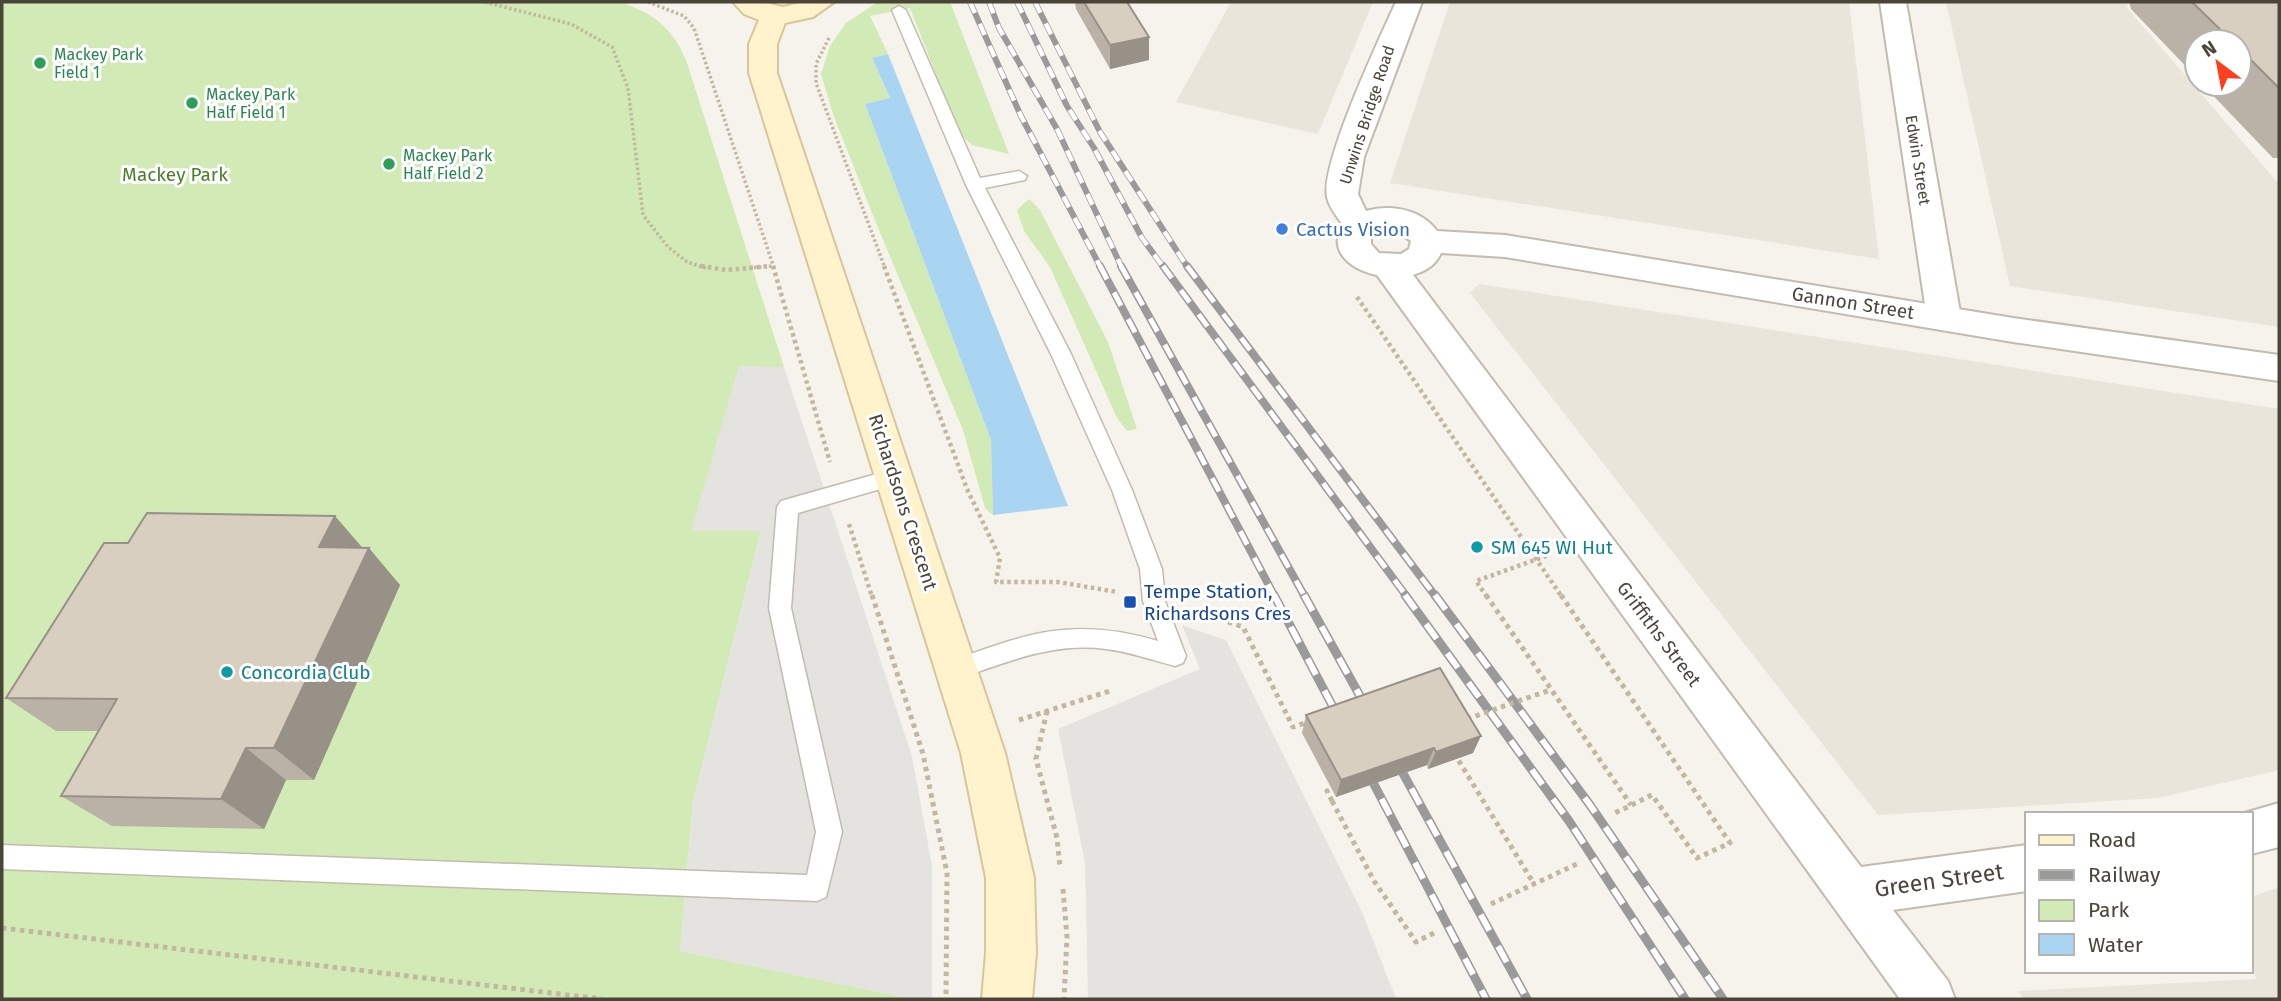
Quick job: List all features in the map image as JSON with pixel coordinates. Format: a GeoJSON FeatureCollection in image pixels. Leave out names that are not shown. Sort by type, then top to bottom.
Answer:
{"type":"FeatureCollection","features":[{"type":"Feature","properties":{"kind":"main road"},"geometry":{"type":"LineString","coordinates":[[761,8],[804,11],[821,2]]}},
{"type":"Feature","properties":{"kind":"main road","name":"Richardsons Crescent"},"geometry":{"type":"LineString","coordinates":[[761,8],[764,73],[958,669],[986,764],[1010,878],[1011,953],[1007,999]]}},
{"type":"Feature","properties":{"kind":"street","name":"Unwins Bridge Road"},"geometry":{"type":"LineString","coordinates":[[1361,226],[1345,202],[1343,178],[1390,44],[1409,2]]}},
{"type":"Feature","properties":{"kind":"street","name":"Edwin Street"},"geometry":{"type":"LineString","coordinates":[[1893,2],[1944,318]]}},
{"type":"Feature","properties":{"kind":"street"},"geometry":{"type":"LineString","coordinates":[[1378,219],[1399,219],[1417,228],[1427,241],[1427,248],[1418,261],[1410,265],[1389,267],[1368,260],[1360,254],[1353,239],[1361,226],[1378,219]]}},
{"type":"Feature","properties":{"kind":"street","name":"Gannon Street"},"geometry":{"type":"LineString","coordinates":[[1427,241],[1505,246],[1944,318],[2279,368]]}},
{"type":"Feature","properties":{"kind":"street","name":"Griffiths Street"},"geometry":{"type":"LineString","coordinates":[[1389,267],[1930,999]]}},
{"type":"Feature","properties":{"kind":"street"},"geometry":{"type":"LineString","coordinates":[[2253,832],[2279,825]]}},
{"type":"Feature","properties":{"kind":"street","name":"Green Street"},"geometry":{"type":"LineString","coordinates":[[1851,892],[2025,868]]}},
{"type":"Feature","properties":{"kind":"lane"},"geometry":{"type":"LineString","coordinates":[[899,10],[975,185],[1061,355],[1122,490],[1151,569],[1154,601],[1175,656],[1102,638],[1063,637],[1020,645],[958,669]]}},
{"type":"Feature","properties":{"kind":"lane"},"geometry":{"type":"LineString","coordinates":[[975,185],[1019,176]]}},
{"type":"Feature","properties":{"kind":"lane"},"geometry":{"type":"LineString","coordinates":[[2,857],[817,888],[829,832],[780,608],[788,507],[894,477]]}},
{"type":"Feature","properties":{"kind":"path"},"geometry":{"type":"LineString","coordinates":[[485,2],[571,24],[612,47],[628,88],[643,215],[668,247],[687,262],[706,268],[727,270],[773,266]]}},
{"type":"Feature","properties":{"kind":"path"},"geometry":{"type":"LineString","coordinates":[[648,2],[684,16],[694,28],[773,266],[839,493],[923,754],[947,873],[946,999]]}},
{"type":"Feature","properties":{"kind":"path"},"geometry":{"type":"LineString","coordinates":[[836,27],[816,64],[816,83],[967,489],[1000,558],[996,582]]}},
{"type":"Feature","properties":{"kind":"path"},"geometry":{"type":"LineString","coordinates":[[1354,292],[1534,560],[1730,843],[1697,858],[1652,794],[1615,813]]}},
{"type":"Feature","properties":{"kind":"path"},"geometry":{"type":"LineString","coordinates":[[1589,540],[1476,581],[1631,805]]}},
{"type":"Feature","properties":{"kind":"path"},"geometry":{"type":"LineString","coordinates":[[1243,627],[1293,727],[1318,719]]}},
{"type":"Feature","properties":{"kind":"path"},"geometry":{"type":"LineString","coordinates":[[1020,720],[1113,690]]}},
{"type":"Feature","properties":{"kind":"path"},"geometry":{"type":"LineString","coordinates":[[1465,720],[1550,690]]}},
{"type":"Feature","properties":{"kind":"path"},"geometry":{"type":"LineString","coordinates":[[1450,746],[1534,884]]}},
{"type":"Feature","properties":{"kind":"path"},"geometry":{"type":"LineString","coordinates":[[1339,786],[1327,791],[1374,881],[1416,942],[1438,931]]}},
{"type":"Feature","properties":{"kind":"path"},"geometry":{"type":"LineString","coordinates":[[1491,904],[1580,863]]}},
{"type":"Feature","properties":{"kind":"path"},"geometry":{"type":"LineString","coordinates":[[2,928],[602,999]]}},
{"type":"Feature","properties":{"kind":"shaded area"},"geometry":{"type":"Polygon","coordinates":[[[1231,2],[1373,2],[1318,134],[1176,102],[1231,2]]]}},
{"type":"Feature","properties":{"kind":"shaded area"},"geometry":{"type":"Polygon","coordinates":[[[1450,2],[1849,2],[1879,259],[1390,183],[1450,2]]]}},
{"type":"Feature","properties":{"kind":"shaded area"},"geometry":{"type":"Polygon","coordinates":[[[1946,2],[2126,2],[2128,9],[2183,73],[2183,98],[2205,98],[2279,184],[2279,327],[2010,286],[1946,2]]]}},
{"type":"Feature","properties":{"kind":"shaded area"},"geometry":{"type":"Polygon","coordinates":[[[1479,284],[2279,409],[2279,770],[2158,798],[1878,815],[1470,293],[1479,284]]]}},
{"type":"Feature","properties":{"kind":"shaded area"},"geometry":{"type":"Polygon","coordinates":[[[739,366],[784,367],[912,756],[932,866],[932,999],[913,999],[680,951],[693,802],[761,531],[691,531],[739,366]]]}},
{"type":"Feature","properties":{"kind":"shaded area"},"geometry":{"type":"Polygon","coordinates":[[[1182,625],[1226,640],[1362,912],[1396,999],[1088,999],[1085,863],[1058,729],[1200,669],[1182,625]]]}},
{"type":"Feature","properties":{"kind":"shaded area"},"geometry":{"type":"Polygon","coordinates":[[[2279,887],[2279,999],[2024,999],[2018,991],[2256,979],[2253,969],[2253,896],[2279,887]]]}},
{"type":"Feature","properties":{"kind":"green space","name":"Mackey Park"},"geometry":{"type":"Polygon","coordinates":[[[2,2],[620,2],[662,24],[676,41],[687,63],[784,367],[739,367],[692,530],[761,530],[693,802],[680,951],[913,999],[2,999],[2,2]]]}},
{"type":"Feature","properties":{"kind":"green space"},"geometry":{"type":"Polygon","coordinates":[[[878,2],[950,2],[1009,154],[972,145],[959,133],[910,8],[870,16],[888,54],[872,58],[890,98],[865,104],[991,440],[993,515],[985,508],[963,430],[876,223],[834,117],[821,74],[830,46],[846,23],[878,2]]]}},
{"type":"Feature","properties":{"kind":"green space"},"geometry":{"type":"Polygon","coordinates":[[[1029,199],[1040,210],[1108,342],[1137,429],[1127,431],[1117,418],[1050,267],[1024,231],[1017,210],[1029,199]]]}},
{"type":"Feature","properties":{"kind":"water"},"geometry":{"type":"Polygon","coordinates":[[[888,54],[1068,506],[993,515],[991,440],[865,104],[890,98],[872,58],[888,54]]]}},
{"type":"Feature","properties":{"kind":"building"},"geometry":{"type":"Polygon","coordinates":[[[1084,2],[1127,2],[1149,37],[1110,45],[1084,2]]]}},
{"type":"Feature","properties":{"kind":"building"},"geometry":{"type":"Polygon","coordinates":[[[2192,2],[2279,2],[2279,88],[2253,62],[2253,28],[2219,28],[2192,2]]]}},
{"type":"Feature","properties":{"kind":"building","name":"Concordia Club"},"geometry":{"type":"Polygon","coordinates":[[[147,513],[335,516],[319,547],[369,548],[274,748],[246,748],[221,799],[61,796],[117,699],[6,698],[104,543],[128,543],[147,513]]]}},
{"type":"Feature","properties":{"kind":"building"},"geometry":{"type":"Polygon","coordinates":[[[1440,668],[1481,736],[1436,752],[1434,748],[1341,780],[1306,715],[1440,668]]]}},
{"type":"Feature","properties":{"kind":"railway"},"geometry":{"type":"LineString","coordinates":[[970,2],[1021,116],[1101,268]]}},
{"type":"Feature","properties":{"kind":"railway"},"geometry":{"type":"LineString","coordinates":[[989,2],[999,28],[1057,129],[1121,267]]}},
{"type":"Feature","properties":{"kind":"railway"},"geometry":{"type":"LineString","coordinates":[[1017,2],[1067,106],[1094,148],[1142,238],[1164,268]]}},
{"type":"Feature","properties":{"kind":"railway"},"geometry":{"type":"LineString","coordinates":[[1035,2],[1100,132],[1188,268]]}},
{"type":"Feature","properties":{"kind":"railway"},"geometry":{"type":"LineString","coordinates":[[1100,266],[1275,597]]}},
{"type":"Feature","properties":{"kind":"railway"},"geometry":{"type":"LineString","coordinates":[[1163,266],[1407,597]]}},
{"type":"Feature","properties":{"kind":"railway"},"geometry":{"type":"LineString","coordinates":[[1187,266],[1436,597]]}},
{"type":"Feature","properties":{"kind":"railway"},"geometry":{"type":"LineString","coordinates":[[1121,267],[1305,597]]}},
{"type":"Feature","properties":{"kind":"railway"},"geometry":{"type":"LineString","coordinates":[[1274,595],[1342,724]]}},
{"type":"Feature","properties":{"kind":"railway"},"geometry":{"type":"LineString","coordinates":[[1304,595],[1370,714]]}},
{"type":"Feature","properties":{"kind":"railway"},"geometry":{"type":"LineString","coordinates":[[1405,595],[1569,821],[1685,999]]}},
{"type":"Feature","properties":{"kind":"railway"},"geometry":{"type":"LineString","coordinates":[[1435,595],[1590,805],[1723,999]]}},
{"type":"Feature","properties":{"kind":"railway"},"geometry":{"type":"LineString","coordinates":[[1394,757],[1527,999]]}},
{"type":"Feature","properties":{"kind":"railway"},"geometry":{"type":"LineString","coordinates":[[1365,767],[1486,999]]}},
{"type":"Feature","properties":{"kind":"place","name":"Mackey Park Field 1"},"geometry":{"type":"Point","coordinates":[40,63]}},
{"type":"Feature","properties":{"kind":"place","name":"Mackey Park Half Field 1"},"geometry":{"type":"Point","coordinates":[192,103]}},
{"type":"Feature","properties":{"kind":"place","name":"Mackey Park Half Field 2"},"geometry":{"type":"Point","coordinates":[389,164]}},
{"type":"Feature","properties":{"kind":"place","name":"Cactus Vision"},"geometry":{"type":"Point","coordinates":[1282,229]}},
{"type":"Feature","properties":{"kind":"place","name":"SM 645 WI Hut"},"geometry":{"type":"Point","coordinates":[1477,547]}},
{"type":"Feature","properties":{"kind":"place","name":"Tempe Station, Richardsons Cres"},"geometry":{"type":"Point","coordinates":[1130,602]}},
{"type":"Feature","properties":{"kind":"place","name":"Concordia Club"},"geometry":{"type":"Point","coordinates":[227,672]}}]}
